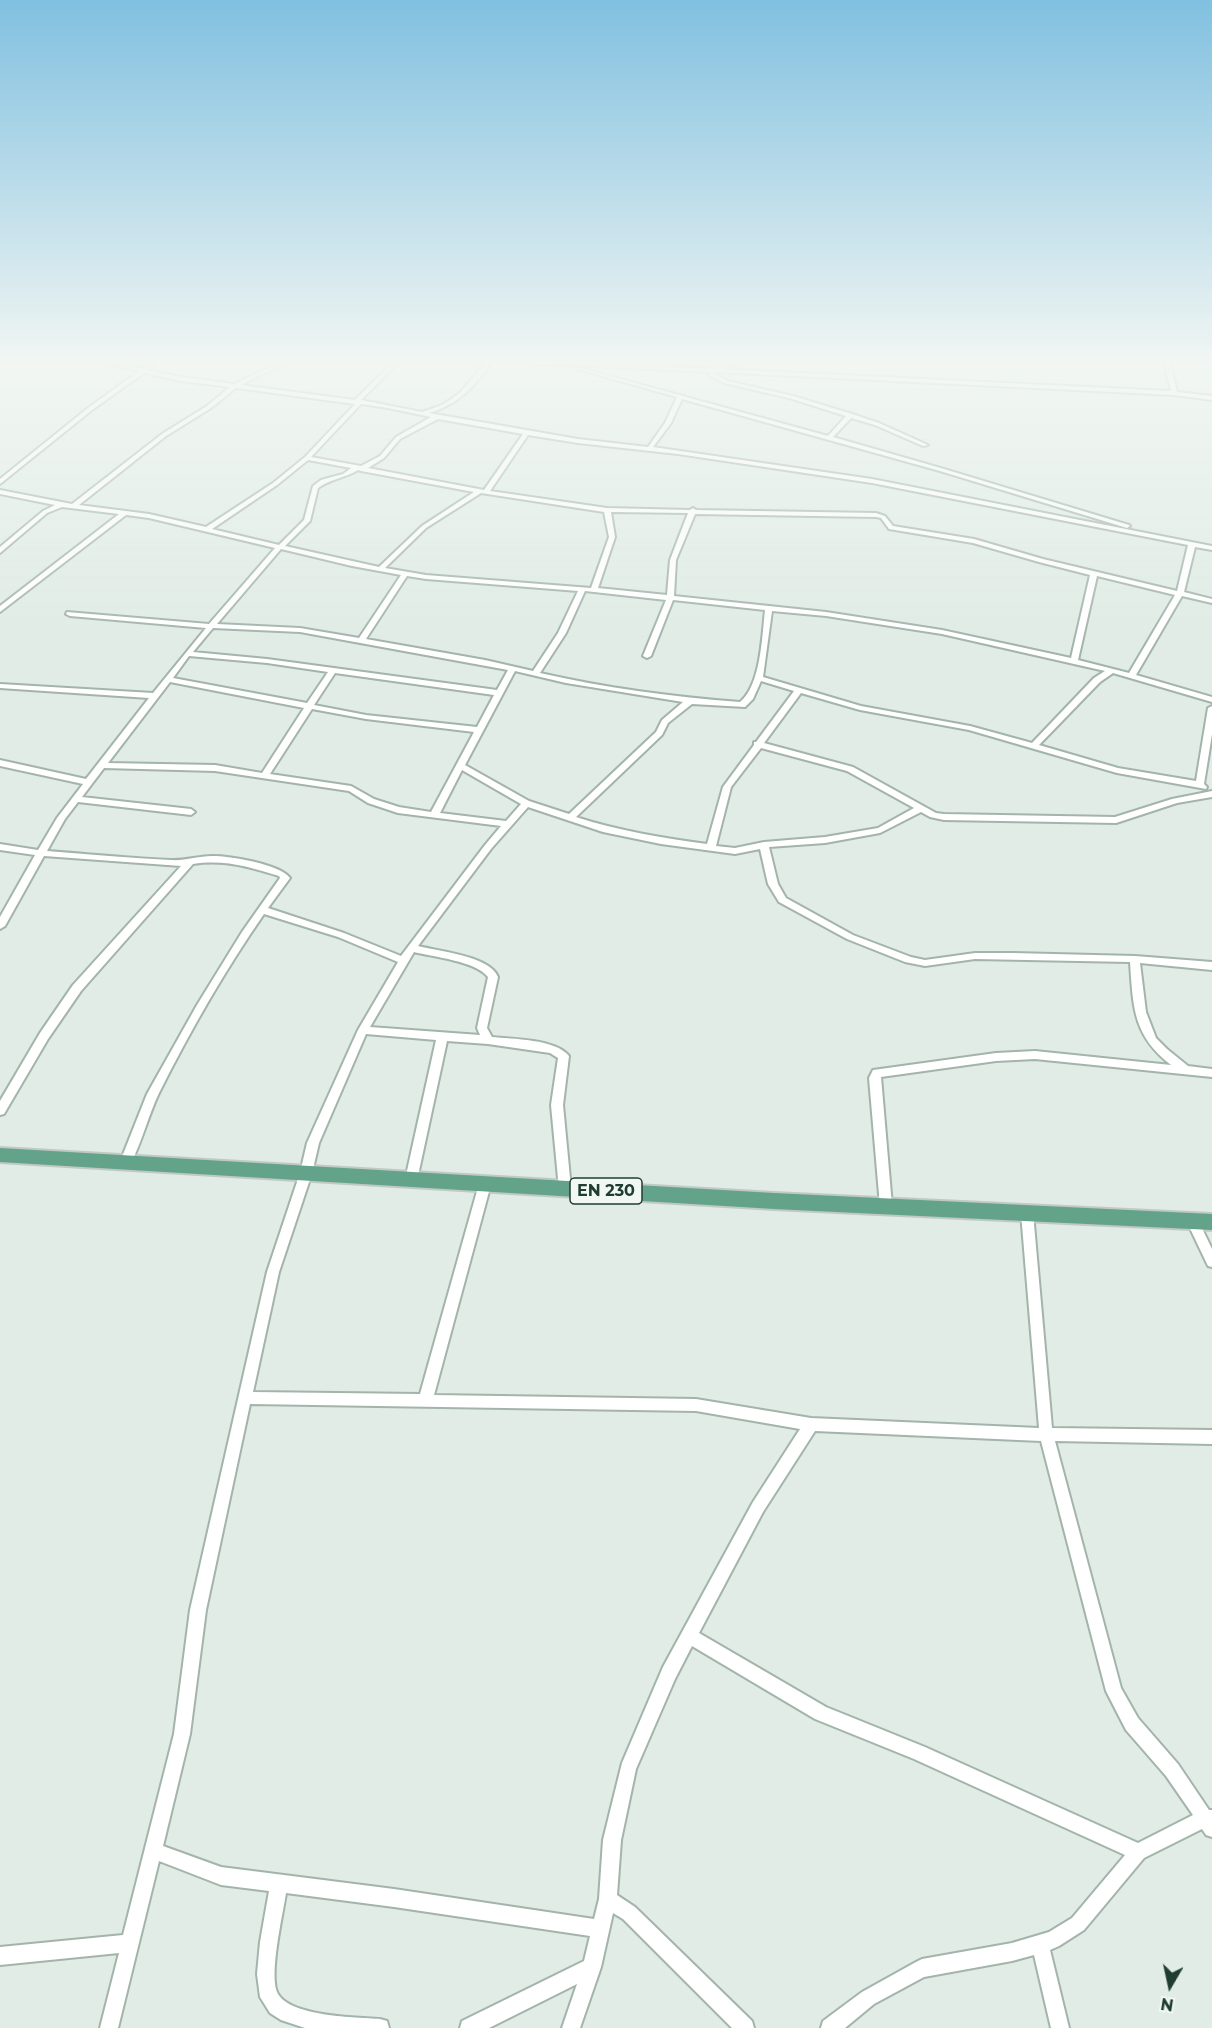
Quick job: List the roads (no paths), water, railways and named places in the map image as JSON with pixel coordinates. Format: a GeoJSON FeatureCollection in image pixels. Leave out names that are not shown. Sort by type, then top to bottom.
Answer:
{"type":"FeatureCollection","features":[{"type":"Feature","properties":{"kind":"main road","name":"EN 230"},"geometry":{"type":"LineString","coordinates":[[0,1155],[565,1189],[1212,1222]]}},
{"type":"Feature","properties":{"kind":"street"},"geometry":{"type":"LineString","coordinates":[[0,482],[32,456]]}},
{"type":"Feature","properties":{"kind":"street"},"geometry":{"type":"LineString","coordinates":[[75,506],[138,456]]}},
{"type":"Feature","properties":{"kind":"street"},"geometry":{"type":"LineString","coordinates":[[209,528],[275,484],[309,456]]}},
{"type":"Feature","properties":{"kind":"street"},"geometry":{"type":"LineString","coordinates":[[0,926],[40,853],[75,799],[210,626],[279,548],[307,521],[315,487],[323,481],[345,475],[383,456]]}},
{"type":"Feature","properties":{"kind":"street"},"geometry":{"type":"LineString","coordinates":[[380,569],[424,527],[483,492],[509,456]]}},
{"type":"Feature","properties":{"kind":"street"},"geometry":{"type":"LineString","coordinates":[[695,456],[872,481],[1212,548]]}},
{"type":"Feature","properties":{"kind":"street"},"geometry":{"type":"LineString","coordinates":[[887,456],[1070,507],[1167,539]]}},
{"type":"Feature","properties":{"kind":"street"},"geometry":{"type":"LineString","coordinates":[[307,458],[483,492],[607,510],[693,510],[880,516],[891,528],[974,541],[1094,574],[1212,601]]}},
{"type":"Feature","properties":{"kind":"street"},"geometry":{"type":"LineString","coordinates":[[0,492],[63,505],[126,512],[209,528],[279,548],[405,574],[594,590],[826,614],[942,632],[1132,675],[1212,700]]}},
{"type":"Feature","properties":{"kind":"street"},"geometry":{"type":"LineString","coordinates":[[41,501],[45,512]]}},
{"type":"Feature","properties":{"kind":"street"},"geometry":{"type":"LineString","coordinates":[[0,552],[45,512],[63,505]]}},
{"type":"Feature","properties":{"kind":"street"},"geometry":{"type":"LineString","coordinates":[[594,590],[612,537],[607,510]]}},
{"type":"Feature","properties":{"kind":"street"},"geometry":{"type":"LineString","coordinates":[[647,656],[670,599],[673,560],[693,510]]}},
{"type":"Feature","properties":{"kind":"street"},"geometry":{"type":"LineString","coordinates":[[0,610],[126,512]]}},
{"type":"Feature","properties":{"kind":"street"},"geometry":{"type":"LineString","coordinates":[[1132,675],[1180,593],[1192,545]]}},
{"type":"Feature","properties":{"kind":"street"},"geometry":{"type":"LineString","coordinates":[[360,642],[405,574]]}},
{"type":"Feature","properties":{"kind":"street"},"geometry":{"type":"LineString","coordinates":[[1074,661],[1094,574]]}},
{"type":"Feature","properties":{"kind":"street"},"geometry":{"type":"LineString","coordinates":[[536,672],[556,646],[571,618],[582,590]]}},
{"type":"Feature","properties":{"kind":"street"},"geometry":{"type":"LineString","coordinates":[[70,614],[210,626],[287,628],[536,672],[566,681],[690,701],[742,705],[747,703],[759,678],[769,608]]}},
{"type":"Feature","properties":{"kind":"street"},"geometry":{"type":"LineString","coordinates":[[187,654],[333,670],[499,693]]}},
{"type":"Feature","properties":{"kind":"street"},"geometry":{"type":"LineString","coordinates":[[435,813],[512,669]]}},
{"type":"Feature","properties":{"kind":"street"},"geometry":{"type":"LineString","coordinates":[[264,776],[312,706],[333,670]]}},
{"type":"Feature","properties":{"kind":"street"},"geometry":{"type":"LineString","coordinates":[[1034,746],[1096,680],[1112,670]]}},
{"type":"Feature","properties":{"kind":"street"},"geometry":{"type":"LineString","coordinates":[[759,678],[860,708],[970,728],[1117,770],[1200,784],[1210,795]]}},
{"type":"Feature","properties":{"kind":"street"},"geometry":{"type":"LineString","coordinates":[[167,679],[366,717],[480,730]]}},
{"type":"Feature","properties":{"kind":"street"},"geometry":{"type":"LineString","coordinates":[[0,686],[155,696]]}},
{"type":"Feature","properties":{"kind":"street"},"geometry":{"type":"LineString","coordinates":[[711,848],[723,795],[757,744],[799,690]]}},
{"type":"Feature","properties":{"kind":"street"},"geometry":{"type":"LineString","coordinates":[[570,818],[651,741],[665,722],[690,701]]}},
{"type":"Feature","properties":{"kind":"street"},"geometry":{"type":"LineString","coordinates":[[1200,784],[1212,708]]}},
{"type":"Feature","properties":{"kind":"street"},"geometry":{"type":"LineString","coordinates":[[757,744],[850,769],[933,815],[944,817],[1104,820],[1125,818],[1175,801],[1210,795]]}},
{"type":"Feature","properties":{"kind":"street"},"geometry":{"type":"LineString","coordinates":[[1,765],[88,782]]}},
{"type":"Feature","properties":{"kind":"street"},"geometry":{"type":"LineString","coordinates":[[103,765],[205,767],[351,789],[388,808],[507,824]]}},
{"type":"Feature","properties":{"kind":"street"},"geometry":{"type":"LineString","coordinates":[[461,766],[526,803],[606,830],[741,851],[764,845],[825,840],[880,830],[922,808]]}},
{"type":"Feature","properties":{"kind":"street"},"geometry":{"type":"LineString","coordinates":[[75,799],[190,812]]}},
{"type":"Feature","properties":{"kind":"street"},"geometry":{"type":"LineString","coordinates":[[109,2028],[182,1734],[198,1610],[273,1272],[306,1173],[313,1143],[363,1030],[411,948],[507,824],[526,803]]}},
{"type":"Feature","properties":{"kind":"street"},"geometry":{"type":"LineString","coordinates":[[764,845],[773,884],[782,900],[849,937],[909,960],[925,963],[986,955],[1135,959],[1212,966]]}},
{"type":"Feature","properties":{"kind":"street"},"geometry":{"type":"LineString","coordinates":[[0,847],[40,853],[189,863],[205,859],[227,860],[282,874],[285,878],[245,934],[202,1005],[153,1094],[126,1162]]}},
{"type":"Feature","properties":{"kind":"street"},"geometry":{"type":"LineString","coordinates":[[0,1111],[44,1036],[77,988],[189,863]]}},
{"type":"Feature","properties":{"kind":"street"},"geometry":{"type":"LineString","coordinates":[[263,910],[340,935],[404,961]]}},
{"type":"Feature","properties":{"kind":"street"},"geometry":{"type":"LineString","coordinates":[[411,948],[476,963],[491,972],[493,977],[482,1028],[488,1040]]}},
{"type":"Feature","properties":{"kind":"street"},"geometry":{"type":"LineString","coordinates":[[1135,959],[1138,1000],[1151,1039],[1159,1049],[1184,1069]]}},
{"type":"Feature","properties":{"kind":"street"},"geometry":{"type":"LineString","coordinates":[[363,1030],[554,1048],[564,1056],[557,1105],[565,1189]]}},
{"type":"Feature","properties":{"kind":"street"},"geometry":{"type":"LineString","coordinates":[[411,1180],[442,1037]]}},
{"type":"Feature","properties":{"kind":"street"},"geometry":{"type":"LineString","coordinates":[[886,1206],[874,1078],[877,1073],[996,1056],[1035,1055],[1212,1072]]}},
{"type":"Feature","properties":{"kind":"street"},"geometry":{"type":"LineString","coordinates":[[425,1402],[485,1184]]}},
{"type":"Feature","properties":{"kind":"street"},"geometry":{"type":"LineString","coordinates":[[830,2028],[867,1998],[922,1968],[1012,1952],[1053,1940],[1078,1924],[1138,1852],[1210,1822],[1172,1770],[1132,1724],[1114,1691],[1046,1434],[1027,1214]]}},
{"type":"Feature","properties":{"kind":"street"},"geometry":{"type":"LineString","coordinates":[[1192,1220],[1212,1262]]}},
{"type":"Feature","properties":{"kind":"street"},"geometry":{"type":"LineString","coordinates":[[245,1398],[696,1405],[811,1424],[1046,1434],[1212,1437]]}},
{"type":"Feature","properties":{"kind":"street"},"geometry":{"type":"LineString","coordinates":[[571,2028],[592,1967],[608,1899],[612,1840],[628,1769],[669,1673],[758,1507],[811,1424]]}},
{"type":"Feature","properties":{"kind":"street"},"geometry":{"type":"LineString","coordinates":[[689,1636],[821,1713],[919,1753],[1138,1852]]}},
{"type":"Feature","properties":{"kind":"street"},"geometry":{"type":"LineString","coordinates":[[152,1850],[221,1876],[601,1929]]}},
{"type":"Feature","properties":{"kind":"street"},"geometry":{"type":"LineString","coordinates":[[279,1884],[266,1976],[269,1998],[286,2013],[311,2021],[380,2028]]}},
{"type":"Feature","properties":{"kind":"street"},"geometry":{"type":"LineString","coordinates":[[608,1899],[629,1912],[745,2028]]}},
{"type":"Feature","properties":{"kind":"street"},"geometry":{"type":"LineString","coordinates":[[0,1956],[129,1943]]}},
{"type":"Feature","properties":{"kind":"street"},"geometry":{"type":"LineString","coordinates":[[1040,1944],[1059,2028]]}},
{"type":"Feature","properties":{"kind":"street"},"geometry":{"type":"LineString","coordinates":[[469,2028],[592,1967]]}}]}
